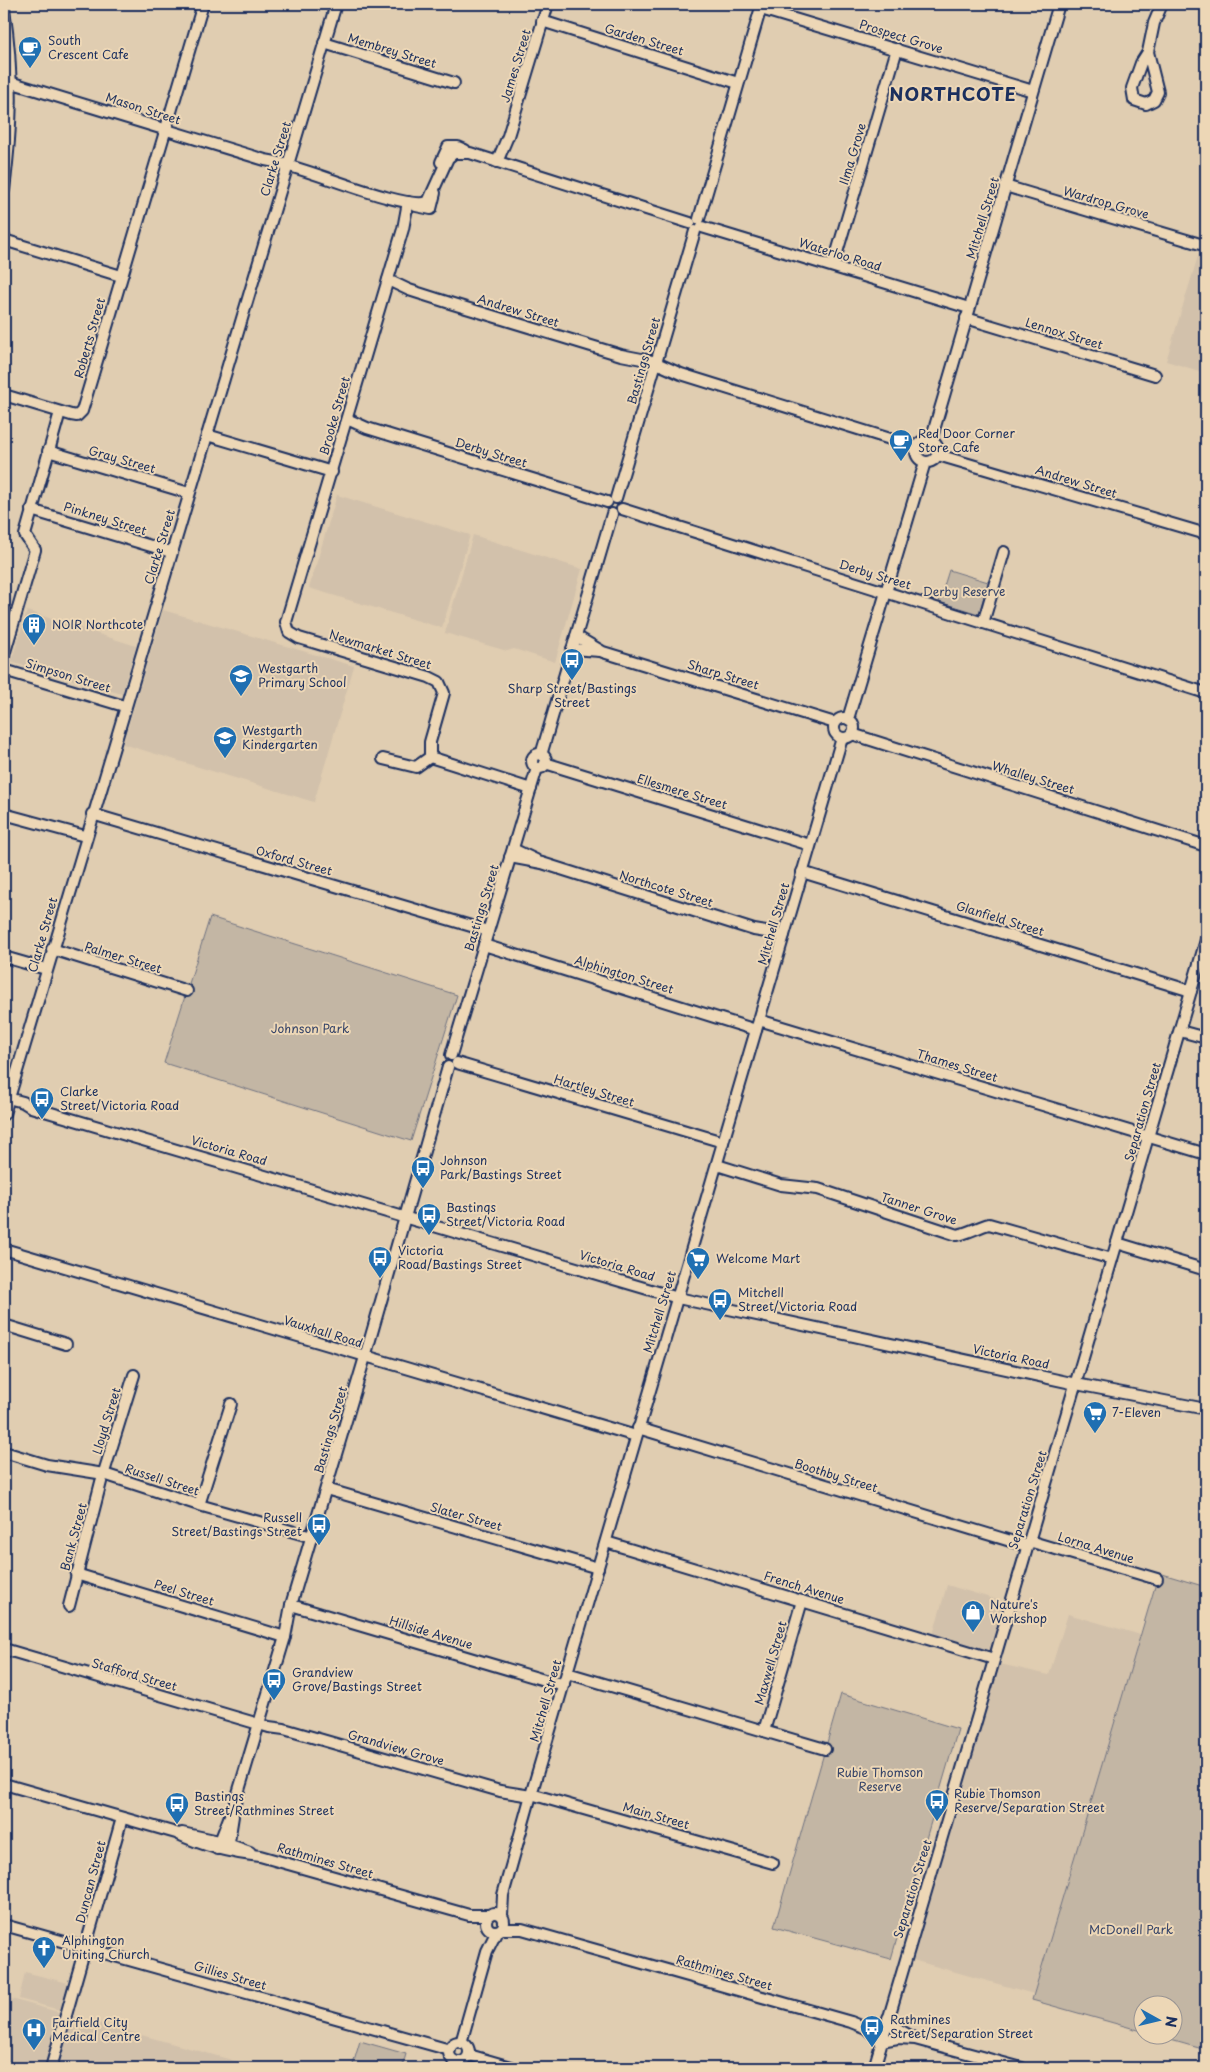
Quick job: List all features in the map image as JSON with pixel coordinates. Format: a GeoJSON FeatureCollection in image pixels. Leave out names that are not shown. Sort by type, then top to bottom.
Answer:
{"type":"FeatureCollection","features":[{"type":"Feature","properties":{"kind":"street","name":"Roberts Street"},"geometry":{"type":"LineString","coordinates":[[60,412],[77,416],[82,411],[203,4]]}},
{"type":"Feature","properties":{"kind":"street","name":"Clarke Street"},"geometry":{"type":"LineString","coordinates":[[4,1114],[6,1100],[336,4]]}},
{"type":"Feature","properties":{"kind":"street","name":"James Street"},"geometry":{"type":"LineString","coordinates":[[500,163],[548,4]]}},
{"type":"Feature","properties":{"kind":"street","name":"Mitchell Street"},"geometry":{"type":"LineString","coordinates":[[931,440],[1059,4]]}},
{"type":"Feature","properties":{"kind":"street"},"geometry":{"type":"LineString","coordinates":[[1148,52],[1154,23],[1162,4]]}},
{"type":"Feature","properties":{"kind":"street","name":"Prospect Grove"},"geometry":{"type":"LineString","coordinates":[[762,6],[1033,91]]}},
{"type":"Feature","properties":{"kind":"street","name":"Bastings Street"},"geometry":{"type":"LineString","coordinates":[[612,500],[655,366],[762,6]]}},
{"type":"Feature","properties":{"kind":"street"},"geometry":{"type":"LineString","coordinates":[[4,8],[13,83],[11,125],[4,190]]}},
{"type":"Feature","properties":{"kind":"street","name":"Garden Street"},"geometry":{"type":"LineString","coordinates":[[542,21],[738,83]]}},
{"type":"Feature","properties":{"kind":"street","name":"Membrey Street"},"geometry":{"type":"LineString","coordinates":[[324,43],[454,83]]}},
{"type":"Feature","properties":{"kind":"street","name":"Ilma Grove"},"geometry":{"type":"LineString","coordinates":[[833,266],[897,49]]}},
{"type":"Feature","properties":{"kind":"street","name":"Mason Street"},"geometry":{"type":"LineString","coordinates":[[13,83],[265,160],[428,206]]}},
{"type":"Feature","properties":{"kind":"street","name":"Waterloo Road"},"geometry":{"type":"LineString","coordinates":[[428,206],[441,169],[451,154],[470,153],[833,266],[968,313]]}},
{"type":"Feature","properties":{"kind":"street","name":"Wardrop Grove"},"geometry":{"type":"LineString","coordinates":[[1005,186],[1200,244]]}},
{"type":"Feature","properties":{"kind":"street","name":"Brooke Street"},"geometry":{"type":"LineString","coordinates":[[290,611],[412,203]]}},
{"type":"Feature","properties":{"kind":"street"},"geometry":{"type":"LineString","coordinates":[[4,240],[121,276]]}},
{"type":"Feature","properties":{"kind":"street","name":"Andrew Street"},"geometry":{"type":"LineString","coordinates":[[387,283],[916,447]]}},
{"type":"Feature","properties":{"kind":"street","name":"Lennox Street"},"geometry":{"type":"LineString","coordinates":[[968,313],[1155,375]]}},
{"type":"Feature","properties":{"kind":"street"},"geometry":{"type":"LineString","coordinates":[[4,395],[60,412],[25,535],[34,550],[4,655]]}},
{"type":"Feature","properties":{"kind":"street","name":"Derby Street"},"geometry":{"type":"LineString","coordinates":[[347,422],[612,500]]}},
{"type":"Feature","properties":{"kind":"street"},"geometry":{"type":"LineString","coordinates":[[207,435],[332,472]]}},
{"type":"Feature","properties":{"kind":"street"},"geometry":{"type":"LineString","coordinates":[[931,440],[937,445],[938,455],[932,461],[925,462],[918,458],[916,447],[921,441],[931,440]]}},
{"type":"Feature","properties":{"kind":"street","name":"Gray Street"},"geometry":{"type":"LineString","coordinates":[[48,451],[189,493]]}},
{"type":"Feature","properties":{"kind":"street","name":"Andrew Street"},"geometry":{"type":"LineString","coordinates":[[938,455],[1206,534]]}},
{"type":"Feature","properties":{"kind":"street"},"geometry":{"type":"LineString","coordinates":[[848,719],[925,462]]}},
{"type":"Feature","properties":{"kind":"street"},"geometry":{"type":"LineString","coordinates":[[612,500],[607,509],[617,512]]}},
{"type":"Feature","properties":{"kind":"street","name":"Pinkney Street"},"geometry":{"type":"LineString","coordinates":[[31,510],[171,552]]}},
{"type":"Feature","properties":{"kind":"street","name":"Bastings Street"},"geometry":{"type":"LineString","coordinates":[[223,1846],[285,1637],[291,1605],[452,1062],[511,853],[541,762],[576,636],[617,512]]}},
{"type":"Feature","properties":{"kind":"street","name":"Derby Street"},"geometry":{"type":"LineString","coordinates":[[617,512],[885,592],[1206,693]]}},
{"type":"Feature","properties":{"kind":"street"},"geometry":{"type":"LineString","coordinates":[[983,623],[1004,552]]}},
{"type":"Feature","properties":{"kind":"street","name":"Newmarket Street"},"geometry":{"type":"LineString","coordinates":[[290,611],[286,622],[292,635],[430,677],[439,682],[444,693],[430,742],[430,757]]}},
{"type":"Feature","properties":{"kind":"street","name":"Sharp Street"},"geometry":{"type":"LineString","coordinates":[[576,636],[603,652]]}},
{"type":"Feature","properties":{"kind":"street","name":"Sharp Street"},"geometry":{"type":"LineString","coordinates":[[572,649],[603,652],[836,723]]}},
{"type":"Feature","properties":{"kind":"street","name":"Simpson Street"},"geometry":{"type":"LineString","coordinates":[[4,670],[124,706]]}},
{"type":"Feature","properties":{"kind":"street"},"geometry":{"type":"LineString","coordinates":[[841,718],[848,719],[854,727],[847,736],[835,733],[836,723],[841,718]]}},
{"type":"Feature","properties":{"kind":"street","name":"Mitchell Street"},"geometry":{"type":"LineString","coordinates":[[461,2043],[530,1798],[810,844],[847,736]]}},
{"type":"Feature","properties":{"kind":"street","name":"Whalley Street"},"geometry":{"type":"LineString","coordinates":[[847,736],[1206,846]]}},
{"type":"Feature","properties":{"kind":"street"},"geometry":{"type":"LineString","coordinates":[[383,759],[416,767],[430,757],[531,788]]}},
{"type":"Feature","properties":{"kind":"street","name":"Ellesmere Street"},"geometry":{"type":"LineString","coordinates":[[541,762],[810,844]]}},
{"type":"Feature","properties":{"kind":"street"},"geometry":{"type":"LineString","coordinates":[[4,814],[86,836]]}},
{"type":"Feature","properties":{"kind":"street","name":"Oxford Street"},"geometry":{"type":"LineString","coordinates":[[92,814],[488,931]]}},
{"type":"Feature","properties":{"kind":"street","name":"Northcote Street"},"geometry":{"type":"LineString","coordinates":[[511,853],[754,930],[784,935]]}},
{"type":"Feature","properties":{"kind":"street","name":"Glanfield Street"},"geometry":{"type":"LineString","coordinates":[[802,872],[1191,991]]}},
{"type":"Feature","properties":{"kind":"street","name":"Separation Street"},"geometry":{"type":"LineString","coordinates":[[874,2068],[1191,991],[1202,970],[1206,940]]}},
{"type":"Feature","properties":{"kind":"street","name":"Alphington Street"},"geometry":{"type":"LineString","coordinates":[[484,945],[758,1025]]}},
{"type":"Feature","properties":{"kind":"street","name":"Palmer Street"},"geometry":{"type":"LineString","coordinates":[[52,949],[187,991]]}},
{"type":"Feature","properties":{"kind":"street"},"geometry":{"type":"LineString","coordinates":[[4,957],[46,969]]}},
{"type":"Feature","properties":{"kind":"street","name":"Thames Street"},"geometry":{"type":"LineString","coordinates":[[758,1025],[1206,1154]]}},
{"type":"Feature","properties":{"kind":"street"},"geometry":{"type":"LineString","coordinates":[[1180,1030],[1206,1038]]}},
{"type":"Feature","properties":{"kind":"street","name":"Hartley Street"},"geometry":{"type":"LineString","coordinates":[[452,1062],[723,1142]]}},
{"type":"Feature","properties":{"kind":"street","name":"Victoria Road"},"geometry":{"type":"LineString","coordinates":[[6,1100],[23,1102],[31,1107],[678,1298],[1076,1384],[1206,1409]]}},
{"type":"Feature","properties":{"kind":"street","name":"Tanner Grove"},"geometry":{"type":"LineString","coordinates":[[717,1165],[781,1185],[818,1189],[956,1235],[966,1234],[978,1226],[989,1224],[1112,1260]]}},
{"type":"Feature","properties":{"kind":"street"},"geometry":{"type":"LineString","coordinates":[[1117,1243],[1206,1270]]}},
{"type":"Feature","properties":{"kind":"street","name":"Vauxhall Road"},"geometry":{"type":"LineString","coordinates":[[4,1250],[365,1357],[637,1432]]}},
{"type":"Feature","properties":{"kind":"street"},"geometry":{"type":"LineString","coordinates":[[4,1325],[66,1344]]}},
{"type":"Feature","properties":{"kind":"street","name":"Lloyd Street"},"geometry":{"type":"LineString","coordinates":[[104,1474],[134,1375]]}},
{"type":"Feature","properties":{"kind":"street"},"geometry":{"type":"LineString","coordinates":[[199,1505],[231,1404]]}},
{"type":"Feature","properties":{"kind":"street","name":"Boothby Street"},"geometry":{"type":"LineString","coordinates":[[637,1432],[1028,1543]]}},
{"type":"Feature","properties":{"kind":"street","name":"Russell Street"},"geometry":{"type":"LineString","coordinates":[[4,1452],[47,1465],[104,1474],[199,1505],[312,1537]]}},
{"type":"Feature","properties":{"kind":"street","name":"Bank Street"},"geometry":{"type":"LineString","coordinates":[[69,1606],[104,1474]]}},
{"type":"Feature","properties":{"kind":"street","name":"Slater Street"},"geometry":{"type":"LineString","coordinates":[[326,1489],[598,1568]]}},
{"type":"Feature","properties":{"kind":"street","name":"French Avenue"},"geometry":{"type":"LineString","coordinates":[[606,1542],[994,1659]]}},
{"type":"Feature","properties":{"kind":"street","name":"Lorna Avenue"},"geometry":{"type":"LineString","coordinates":[[1028,1543],[1157,1579]]}},
{"type":"Feature","properties":{"kind":"street","name":"Peel Street"},"geometry":{"type":"LineString","coordinates":[[76,1574],[285,1637]]}},
{"type":"Feature","properties":{"kind":"street","name":"Maxwell Street"},"geometry":{"type":"LineString","coordinates":[[764,1731],[802,1601]]}},
{"type":"Feature","properties":{"kind":"street","name":"Hillside Avenue"},"geometry":{"type":"LineString","coordinates":[[291,1605],[551,1682],[564,1684]]}},
{"type":"Feature","properties":{"kind":"street","name":"Stafford Street"},"geometry":{"type":"LineString","coordinates":[[4,1649],[259,1721]]}},
{"type":"Feature","properties":{"kind":"street"},"geometry":{"type":"LineString","coordinates":[[567,1673],[825,1749]]}},
{"type":"Feature","properties":{"kind":"street","name":"Grandview Grove"},"geometry":{"type":"LineString","coordinates":[[259,1721],[530,1798]]}},
{"type":"Feature","properties":{"kind":"street","name":"Rathmines Street"},"geometry":{"type":"LineString","coordinates":[[4,1784],[176,1833],[196,1843],[223,1846],[260,1856],[866,2028],[881,2041]]}},
{"type":"Feature","properties":{"kind":"street","name":"Main Street"},"geometry":{"type":"LineString","coordinates":[[530,1798],[773,1863]]}},
{"type":"Feature","properties":{"kind":"street","name":"Duncan Street"},"geometry":{"type":"LineString","coordinates":[[51,2068],[122,1818]]}},
{"type":"Feature","properties":{"kind":"street","name":"Gillies Street"},"geometry":{"type":"LineString","coordinates":[[4,1925],[450,2050]]}},
{"type":"Feature","properties":{"kind":"street"},"geometry":{"type":"LineString","coordinates":[[888,2018],[897,2029],[915,2039]]}},
{"type":"Feature","properties":{"kind":"street"},"geometry":{"type":"LineString","coordinates":[[881,2041],[898,2038],[915,2039],[1022,2068]]}},
{"type":"Feature","properties":{"kind":"street"},"geometry":{"type":"LineString","coordinates":[[461,2043],[467,2046],[468,2056],[464,2061],[455,2065],[451,2058],[450,2050],[453,2044],[461,2043]]}},
{"type":"Feature","properties":{"kind":"street"},"geometry":{"type":"LineString","coordinates":[[468,2056],[514,2068]]}},
{"type":"Feature","properties":{"kind":"shaded area"},"geometry":{"type":"Polygon","coordinates":[[[1206,230],[1206,373],[1166,361],[1206,230]]]}},
{"type":"Feature","properties":{"kind":"shaded area"},"geometry":{"type":"Polygon","coordinates":[[[337,495],[470,535],[442,628],[309,588],[337,495]]]}},
{"type":"Feature","properties":{"kind":"shaded area"},"geometry":{"type":"Polygon","coordinates":[[[473,535],[582,569],[555,662],[514,649],[507,651],[445,633],[473,535]]]}},
{"type":"Feature","properties":{"kind":"shaded area","name":"Westgarth Primary School"},"geometry":{"type":"Polygon","coordinates":[[[163,610],[354,666],[314,802],[123,744],[163,610]]]}},
{"type":"Feature","properties":{"kind":"shaded area"},"geometry":{"type":"Polygon","coordinates":[[[27,611],[136,646],[122,694],[11,662],[27,611]]]}},
{"type":"Feature","properties":{"kind":"shaded area"},"geometry":{"type":"Polygon","coordinates":[[[4,1046],[15,1049],[4,1087],[4,1046]]]}},
{"type":"Feature","properties":{"kind":"shaded area"},"geometry":{"type":"Polygon","coordinates":[[[947,1585],[1004,1602],[989,1651],[933,1635],[947,1585]]]}},
{"type":"Feature","properties":{"kind":"shaded area"},"geometry":{"type":"Polygon","coordinates":[[[1068,1614],[1141,1635],[1034,1994],[913,1960],[1000,1664],[1049,1675],[1068,1614]]]}},
{"type":"Feature","properties":{"kind":"shaded area"},"geometry":{"type":"Polygon","coordinates":[[[25,1972],[68,1983],[60,2010],[19,1999],[25,1972]]]}},
{"type":"Feature","properties":{"kind":"shaded area"},"geometry":{"type":"Polygon","coordinates":[[[4,1997],[239,2062],[237,2068],[4,2068],[4,1997]]]}},
{"type":"Feature","properties":{"kind":"green space","name":"Derby Reserve"},"geometry":{"type":"Polygon","coordinates":[[[949,570],[988,582],[979,614],[939,602],[949,570]]]}},
{"type":"Feature","properties":{"kind":"green space","name":"Johnson Park"},"geometry":{"type":"Polygon","coordinates":[[[210,917],[457,995],[411,1141],[164,1063],[210,917]]]}},
{"type":"Feature","properties":{"kind":"green space","name":"McDonell Park"},"geometry":{"type":"Polygon","coordinates":[[[1159,1573],[1206,1587],[1206,2050],[1182,2043],[1182,1994],[1132,1994],[1132,2028],[1032,2000],[1159,1573]]]}},
{"type":"Feature","properties":{"kind":"green space","name":"Rubie Thomson Reserve"},"geometry":{"type":"Polygon","coordinates":[[[841,1694],[958,1729],[891,1959],[774,1927],[841,1694]]]}},
{"type":"Feature","properties":{"kind":"green space"},"geometry":{"type":"Polygon","coordinates":[[[360,2041],[406,2054],[402,2068],[352,2068],[360,2041]]]}},
{"type":"Feature","properties":{"kind":"place","name":"South Crescent Cafe"},"geometry":{"type":"Point","coordinates":[30,69]}},
{"type":"Feature","properties":{"kind":"place","name":"Red Door Corner Store Cafe"},"geometry":{"type":"Point","coordinates":[901,462]}},
{"type":"Feature","properties":{"kind":"place","name":"NOIR Northcote"},"geometry":{"type":"Point","coordinates":[34,646]}},
{"type":"Feature","properties":{"kind":"place","name":"Sharp Street/Bastings Street"},"geometry":{"type":"Point","coordinates":[572,681]}},
{"type":"Feature","properties":{"kind":"place","name":"Westgarth Primary School"},"geometry":{"type":"Point","coordinates":[241,697]}},
{"type":"Feature","properties":{"kind":"place","name":"Westgarth Kindergarten"},"geometry":{"type":"Point","coordinates":[225,759]}},
{"type":"Feature","properties":{"kind":"place","name":"Clarke Street/Victoria Road"},"geometry":{"type":"Point","coordinates":[42,1120]}},
{"type":"Feature","properties":{"kind":"place","name":"Johnson Park/Bastings Street"},"geometry":{"type":"Point","coordinates":[423,1189]}},
{"type":"Feature","properties":{"kind":"place","name":"Bastings Street/Victoria Road"},"geometry":{"type":"Point","coordinates":[429,1236]}},
{"type":"Feature","properties":{"kind":"place","name":"Victoria Road/Bastings Street"},"geometry":{"type":"Point","coordinates":[380,1279]}},
{"type":"Feature","properties":{"kind":"place","name":"Welcome Mart"},"geometry":{"type":"Point","coordinates":[698,1280]}},
{"type":"Feature","properties":{"kind":"place","name":"Mitchell Street/Victoria Road"},"geometry":{"type":"Point","coordinates":[720,1321]}},
{"type":"Feature","properties":{"kind":"place","name":"7-Eleven"},"geometry":{"type":"Point","coordinates":[1095,1434]}},
{"type":"Feature","properties":{"kind":"place","name":"Russell Street/Bastings Street"},"geometry":{"type":"Point","coordinates":[319,1546]}},
{"type":"Feature","properties":{"kind":"place","name":"Nature's Workshop"},"geometry":{"type":"Point","coordinates":[973,1633]}},
{"type":"Feature","properties":{"kind":"place","name":"Grandview Grove/Bastings Street"},"geometry":{"type":"Point","coordinates":[274,1701]}},
{"type":"Feature","properties":{"kind":"place","name":"Rubie Thomson Reserve/Separation Street"},"geometry":{"type":"Point","coordinates":[937,1822]}},
{"type":"Feature","properties":{"kind":"place","name":"Bastings Street/Rathmines Street"},"geometry":{"type":"Point","coordinates":[177,1825]}},
{"type":"Feature","properties":{"kind":"place","name":"Alphington Uniting Church"},"geometry":{"type":"Point","coordinates":[44,1969]}},
{"type":"Feature","properties":{"kind":"place","name":"Rathmines Street/Separation Street"},"geometry":{"type":"Point","coordinates":[872,2048]}},
{"type":"Feature","properties":{"kind":"place","name":"Fairfield City Medical Centre"},"geometry":{"type":"Point","coordinates":[34,2051]}},
{"type":"Feature","properties":{"kind":"district","name":"NORTHCOTE"},"geometry":{"type":"Point","coordinates":[953,95]}}]}
